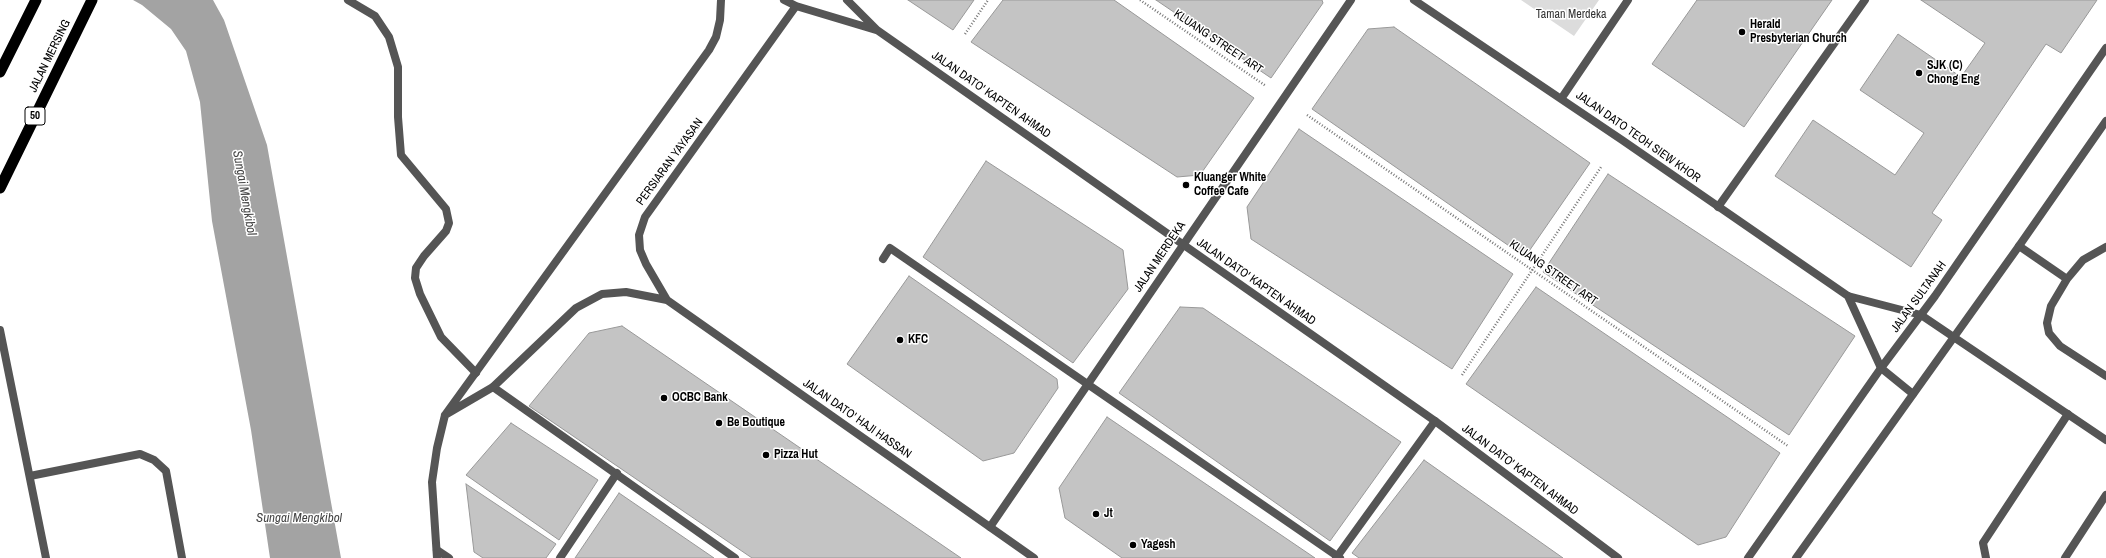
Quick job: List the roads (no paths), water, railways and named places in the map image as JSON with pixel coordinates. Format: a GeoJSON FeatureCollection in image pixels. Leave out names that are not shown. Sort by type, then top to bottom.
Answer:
{"type":"FeatureCollection","features":[{"type":"Feature","properties":{"kind":"highway"},"geometry":{"type":"LineString","coordinates":[[0,72],[36,0]]}},
{"type":"Feature","properties":{"kind":"highway","name":"JALAN MERSING"},"geometry":{"type":"LineString","coordinates":[[0,188],[92,0]]}},
{"type":"Feature","properties":{"kind":"street"},"geometry":{"type":"LineString","coordinates":[[348,0],[375,16],[389,36],[398,66],[398,117],[401,155],[446,209],[448,223],[446,231],[424,256],[416,268],[415,278],[420,294],[442,337],[476,372]]}},
{"type":"Feature","properties":{"kind":"street"},"geometry":{"type":"LineString","coordinates":[[449,558],[437,554],[432,482],[437,448],[445,415],[709,50],[716,37],[720,20],[721,0]]}},
{"type":"Feature","properties":{"kind":"street","name":"JALAN DATO' KAPTEN AHMAD"},"geometry":{"type":"LineString","coordinates":[[784,0],[796,6],[877,30]]}},
{"type":"Feature","properties":{"kind":"street","name":"JALAN DATO' KAPTEN AHMAD"},"geometry":{"type":"LineString","coordinates":[[847,0],[877,30],[1435,422],[1618,558]]}},
{"type":"Feature","properties":{"kind":"street","name":"JALAN MERDEKA"},"geometry":{"type":"LineString","coordinates":[[990,527],[1351,0]]}},
{"type":"Feature","properties":{"kind":"street","name":"JALAN DATO TEOH SIEW KHOR"},"geometry":{"type":"LineString","coordinates":[[1414,0],[1848,296]]}},
{"type":"Feature","properties":{"kind":"street"},"geometry":{"type":"LineString","coordinates":[[1561,99],[1628,0]]}},
{"type":"Feature","properties":{"kind":"street"},"geometry":{"type":"LineString","coordinates":[[1718,207],[1865,0]]}},
{"type":"Feature","properties":{"kind":"street","name":"PERSIARAN YAYASAN"},"geometry":{"type":"LineString","coordinates":[[667,300],[646,264],[640,250],[639,235],[645,217],[796,6]]}},
{"type":"Feature","properties":{"kind":"street","name":"JALAN SULTANAH"},"geometry":{"type":"LineString","coordinates":[[1748,558],[1881,368],[1922,315],[2106,48]]}},
{"type":"Feature","properties":{"kind":"street"},"geometry":{"type":"LineString","coordinates":[[1796,558],[2019,246],[2106,121]]}},
{"type":"Feature","properties":{"kind":"street"},"geometry":{"type":"LineString","coordinates":[[2019,246],[2067,279]]}},
{"type":"Feature","properties":{"kind":"street"},"geometry":{"type":"LineString","coordinates":[[2106,247],[2083,260],[2067,279],[2051,306],[2047,323],[2049,333],[2060,346],[2106,376]]}},
{"type":"Feature","properties":{"kind":"street"},"geometry":{"type":"LineString","coordinates":[[883,259],[890,248],[1087,386],[1338,557],[1435,422]]}},
{"type":"Feature","properties":{"kind":"street"},"geometry":{"type":"LineString","coordinates":[[445,415],[493,387],[576,308],[602,294],[626,292],[667,300]]}},
{"type":"Feature","properties":{"kind":"street"},"geometry":{"type":"LineString","coordinates":[[1848,296],[1922,315],[2106,440]]}},
{"type":"Feature","properties":{"kind":"street"},"geometry":{"type":"LineString","coordinates":[[1848,296],[1881,368],[1913,394]]}},
{"type":"Feature","properties":{"kind":"street","name":"JALAN DATO' HAJI HASSAN"},"geometry":{"type":"LineString","coordinates":[[667,300],[1034,558]]}},
{"type":"Feature","properties":{"kind":"street"},"geometry":{"type":"LineString","coordinates":[[0,330],[46,558]]}},
{"type":"Feature","properties":{"kind":"street"},"geometry":{"type":"LineString","coordinates":[[493,387],[617,473],[735,558]]}},
{"type":"Feature","properties":{"kind":"street"},"geometry":{"type":"LineString","coordinates":[[1986,558],[1983,543],[2068,414]]}},
{"type":"Feature","properties":{"kind":"street"},"geometry":{"type":"LineString","coordinates":[[30,476],[140,454],[154,460],[166,471],[182,558]]}},
{"type":"Feature","properties":{"kind":"street"},"geometry":{"type":"LineString","coordinates":[[560,558],[617,473]]}},
{"type":"Feature","properties":{"kind":"street"},"geometry":{"type":"LineString","coordinates":[[2065,558],[2106,495]]}},
{"type":"Feature","properties":{"kind":"water","name":"Sungai Mengkibol"},"geometry":{"type":"Polygon","coordinates":[[[133,0],[213,0],[224,20],[267,145],[341,558],[270,558],[251,430],[212,221],[200,102],[186,51],[171,29],[142,5],[133,0]]]}},
{"type":"Feature","properties":{"kind":"place","name":"Herald Presbyterian Church"},"geometry":{"type":"Point","coordinates":[1742,32]}},
{"type":"Feature","properties":{"kind":"place","name":"SJK (C) Chong Eng"},"geometry":{"type":"Point","coordinates":[1919,73]}},
{"type":"Feature","properties":{"kind":"place","name":"Kluanger White Coffee Cafe"},"geometry":{"type":"Point","coordinates":[1186,185]}},
{"type":"Feature","properties":{"kind":"place","name":"KFC"},"geometry":{"type":"Point","coordinates":[900,340]}},
{"type":"Feature","properties":{"kind":"place","name":"OCBC Bank"},"geometry":{"type":"Point","coordinates":[664,398]}},
{"type":"Feature","properties":{"kind":"place","name":"Be Boutique"},"geometry":{"type":"Point","coordinates":[719,423]}},
{"type":"Feature","properties":{"kind":"place","name":"Pizza Hut"},"geometry":{"type":"Point","coordinates":[766,455]}},
{"type":"Feature","properties":{"kind":"place","name":"Jt"},"geometry":{"type":"Point","coordinates":[1096,514]}},
{"type":"Feature","properties":{"kind":"place","name":"Yagesh"},"geometry":{"type":"Point","coordinates":[1133,545]}},
{"type":"Feature","properties":{"kind":"park label","name":"Taman Merdeka"},"geometry":{"type":"Point","coordinates":[1571,15]}}]}
